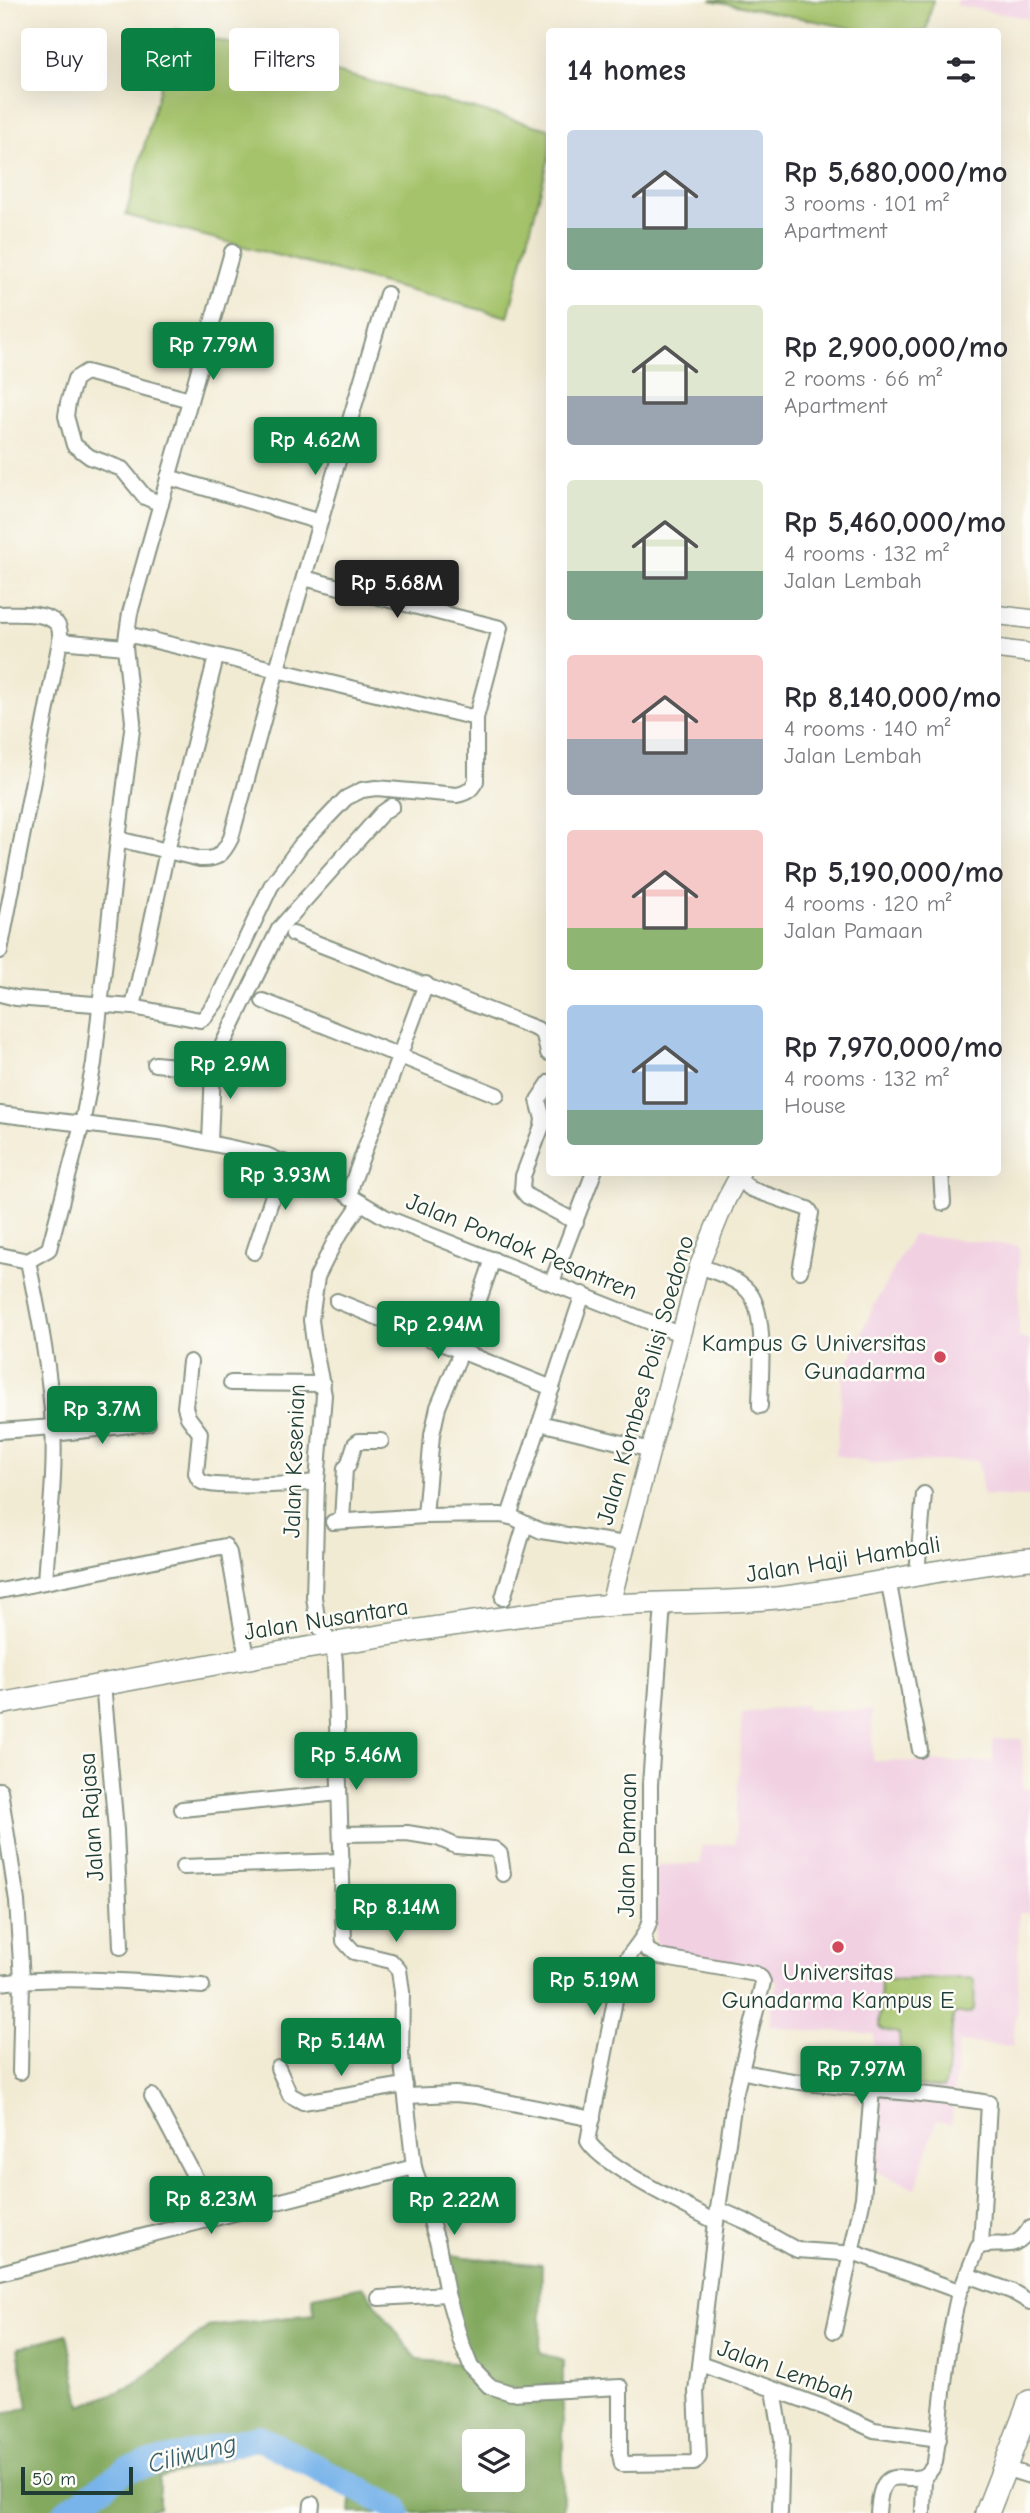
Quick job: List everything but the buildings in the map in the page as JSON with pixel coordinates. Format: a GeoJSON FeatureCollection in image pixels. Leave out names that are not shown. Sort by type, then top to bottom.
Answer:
{"type":"FeatureCollection","features":[{"type":"Feature","properties":{"kind":"main road","name":"Jalan Haji Hambali"},"geometry":{"type":"LineString","coordinates":[[663,1604],[720,1603],[785,1597],[917,1574],[1030,1559]]}},
{"type":"Feature","properties":{"kind":"main road","name":"Jalan Nusantara"},"geometry":{"type":"LineString","coordinates":[[0,1704],[247,1658],[498,1619],[610,1605],[663,1604]]}},
{"type":"Feature","properties":{"kind":"main road"},"geometry":{"type":"LineString","coordinates":[[987,2513],[1030,2402]]}},
{"type":"Feature","properties":{"kind":"street"},"geometry":{"type":"LineString","coordinates":[[0,1255],[28,1261],[49,1249],[82,1124],[92,1079],[133,722],[126,640],[130,613],[232,252]]}},
{"type":"Feature","properties":{"kind":"street"},"geometry":{"type":"LineString","coordinates":[[118,839],[200,859],[212,860],[226,850],[387,294]]}},
{"type":"Feature","properties":{"kind":"street"},"geometry":{"type":"LineString","coordinates":[[161,503],[145,497],[134,487],[129,475],[122,469],[90,457],[74,445],[66,416],[71,391],[75,379],[86,372],[190,401]]}},
{"type":"Feature","properties":{"kind":"street"},"geometry":{"type":"LineString","coordinates":[[168,477],[320,522]]}},
{"type":"Feature","properties":{"kind":"street"},"geometry":{"type":"LineString","coordinates":[[0,995],[133,1007],[192,1020],[205,1017],[216,1002],[271,886],[302,845],[346,798],[362,790],[376,788],[457,795],[471,789],[476,780],[476,718],[500,628],[304,578]]}},
{"type":"Feature","properties":{"kind":"street"},"geometry":{"type":"LineString","coordinates":[[0,614],[48,619],[56,624],[60,631],[0,951]]}},
{"type":"Feature","properties":{"kind":"street"},"geometry":{"type":"LineString","coordinates":[[1001,615],[1030,619]]}},
{"type":"Feature","properties":{"kind":"street"},"geometry":{"type":"LineString","coordinates":[[60,641],[126,640],[277,669],[476,718]]}},
{"type":"Feature","properties":{"kind":"street"},"geometry":{"type":"LineString","coordinates":[[1001,649],[1030,653]]}},
{"type":"Feature","properties":{"kind":"street"},"geometry":{"type":"LineString","coordinates":[[133,1007],[167,851],[216,657]]}},
{"type":"Feature","properties":{"kind":"street"},"geometry":{"type":"LineString","coordinates":[[210,1142],[213,1070],[219,1052],[279,929],[382,813],[392,806]]}},
{"type":"Feature","properties":{"kind":"street"},"geometry":{"type":"LineString","coordinates":[[293,934],[537,1029],[544,1034],[546,1044]]}},
{"type":"Feature","properties":{"kind":"street","name":"Jalan Kesenian"},"geometry":{"type":"LineString","coordinates":[[333,1644],[318,1625],[313,1570],[323,1425],[323,1384],[312,1335],[317,1277],[355,1200],[352,1184],[426,984]]}},
{"type":"Feature","properties":{"kind":"street"},"geometry":{"type":"LineString","coordinates":[[262,1001],[497,1095]]}},
{"type":"Feature","properties":{"kind":"street"},"geometry":{"type":"LineString","coordinates":[[155,1064],[261,1074]]}},
{"type":"Feature","properties":{"kind":"street"},"geometry":{"type":"LineString","coordinates":[[546,1088],[538,1100],[542,1126],[523,1176],[522,1190],[527,1196],[576,1222]]}},
{"type":"Feature","properties":{"kind":"street","name":"Jalan Pondok Pesantren"},"geometry":{"type":"LineString","coordinates":[[0,1114],[126,1128],[246,1149],[284,1162],[325,1181],[385,1217],[680,1334]]}},
{"type":"Feature","properties":{"kind":"street"},"geometry":{"type":"LineString","coordinates":[[254,1252],[284,1162]]}},
{"type":"Feature","properties":{"kind":"street"},"geometry":{"type":"LineString","coordinates":[[552,1282],[593,1176]]}},
{"type":"Feature","properties":{"kind":"street","name":"Jalan Kombes Polisi Soedono"},"geometry":{"type":"LineString","coordinates":[[610,1605],[699,1266],[710,1235],[739,1176]]}},
{"type":"Feature","properties":{"kind":"street"},"geometry":{"type":"LineString","coordinates":[[740,1176],[751,1189],[808,1209],[811,1213],[800,1271]]}},
{"type":"Feature","properties":{"kind":"street"},"geometry":{"type":"LineString","coordinates":[[942,1176],[943,1203]]}},
{"type":"Feature","properties":{"kind":"street"},"geometry":{"type":"LineString","coordinates":[[425,1516],[432,1436],[438,1407],[461,1352],[493,1259]]}},
{"type":"Feature","properties":{"kind":"street"},"geometry":{"type":"LineString","coordinates":[[28,1261],[45,1361],[53,1431],[53,1480],[45,1582]]}},
{"type":"Feature","properties":{"kind":"street"},"geometry":{"type":"LineString","coordinates":[[699,1266],[729,1278],[751,1294],[759,1322],[760,1406]]}},
{"type":"Feature","properties":{"kind":"street"},"geometry":{"type":"LineString","coordinates":[[509,1516],[583,1294]]}},
{"type":"Feature","properties":{"kind":"street"},"geometry":{"type":"LineString","coordinates":[[337,1301],[552,1388]]}},
{"type":"Feature","properties":{"kind":"street"},"geometry":{"type":"LineString","coordinates":[[190,1362],[185,1407],[188,1417],[200,1433],[196,1473],[198,1479],[203,1483],[221,1484],[292,1485],[317,1482]]}},
{"type":"Feature","properties":{"kind":"street"},"geometry":{"type":"LineString","coordinates":[[231,1383],[323,1384]]}},
{"type":"Feature","properties":{"kind":"street"},"geometry":{"type":"LineString","coordinates":[[0,1431],[53,1431],[148,1423]]}},
{"type":"Feature","properties":{"kind":"street"},"geometry":{"type":"LineString","coordinates":[[540,1423],[650,1450]]}},
{"type":"Feature","properties":{"kind":"street"},"geometry":{"type":"LineString","coordinates":[[381,1441],[359,1441],[355,1444],[345,1468],[338,1522],[425,1516],[509,1516],[541,1531],[625,1544]]}},
{"type":"Feature","properties":{"kind":"street"},"geometry":{"type":"LineString","coordinates":[[917,1574],[924,1494]]}},
{"type":"Feature","properties":{"kind":"street"},"geometry":{"type":"LineString","coordinates":[[503,1598],[526,1525]]}},
{"type":"Feature","properties":{"kind":"street"},"geometry":{"type":"LineString","coordinates":[[0,1591],[225,1546],[229,1552],[247,1658]]}},
{"type":"Feature","properties":{"kind":"street"},"geometry":{"type":"LineString","coordinates":[[888,1579],[920,1750]]}},
{"type":"Feature","properties":{"kind":"street","name":"Jalan Pamaan"},"geometry":{"type":"LineString","coordinates":[[663,1604],[651,1775],[650,1918],[644,1937],[626,1958],[621,1969],[588,2141],[613,2165],[717,2215]]}},
{"type":"Feature","properties":{"kind":"street","name":"Jalan Lembah"},"geometry":{"type":"LineString","coordinates":[[333,1644],[346,1945],[360,1955],[391,1961],[399,1970],[402,1992],[401,2055],[414,2166],[438,2244],[447,2294],[467,2359],[478,2377],[489,2386],[511,2393],[620,2387],[622,2464],[694,2463],[699,2457],[696,2390],[700,2363],[826,2408],[874,2430],[939,2440]]}},
{"type":"Feature","properties":{"kind":"street","name":"Jalan Rajasa"},"geometry":{"type":"LineString","coordinates":[[103,1684],[116,1830],[121,1947]]}},
{"type":"Feature","properties":{"kind":"street"},"geometry":{"type":"LineString","coordinates":[[0,1790],[17,1901],[22,1979],[20,2072]]}},
{"type":"Feature","properties":{"kind":"street"},"geometry":{"type":"LineString","coordinates":[[182,1809],[339,1793]]}},
{"type":"Feature","properties":{"kind":"street"},"geometry":{"type":"LineString","coordinates":[[341,1834],[416,1834],[438,1838],[456,1846],[494,1849],[500,1854],[503,1874]]}},
{"type":"Feature","properties":{"kind":"street"},"geometry":{"type":"LineString","coordinates":[[183,1867],[342,1861]]}},
{"type":"Feature","properties":{"kind":"street"},"geometry":{"type":"LineString","coordinates":[[644,1937],[647,1950],[659,1957],[756,1974],[761,1978],[760,1994],[729,2128],[700,2363]]}},
{"type":"Feature","properties":{"kind":"street"},"geometry":{"type":"LineString","coordinates":[[0,1983],[22,1979],[73,1979],[202,1986]]}},
{"type":"Feature","properties":{"kind":"street"},"geometry":{"type":"LineString","coordinates":[[278,2068],[290,2095],[303,2102],[406,2091],[476,2096],[593,2119]]}},
{"type":"Feature","properties":{"kind":"street"},"geometry":{"type":"LineString","coordinates":[[741,2071],[779,2081],[942,2094],[989,2103],[982,2245]]}},
{"type":"Feature","properties":{"kind":"street"},"geometry":{"type":"LineString","coordinates":[[834,2330],[867,2172],[872,2089]]}},
{"type":"Feature","properties":{"kind":"street"},"geometry":{"type":"LineString","coordinates":[[152,2096],[216,2217]]}},
{"type":"Feature","properties":{"kind":"street"},"geometry":{"type":"LineString","coordinates":[[0,2273],[414,2166]]}},
{"type":"Feature","properties":{"kind":"street"},"geometry":{"type":"LineString","coordinates":[[427,2211],[477,2196]]}},
{"type":"Feature","properties":{"kind":"street"},"geometry":{"type":"LineString","coordinates":[[717,2215],[745,2221],[797,2250],[852,2253],[870,2257],[952,2289],[960,2289]]}},
{"type":"Feature","properties":{"kind":"street"},"geometry":{"type":"LineString","coordinates":[[874,2513],[882,2488],[890,2479],[924,2477],[933,2470],[939,2440],[949,2338],[960,2289],[975,2250],[982,2245],[1014,2244],[1022,2240],[1030,2228]]}},
{"type":"Feature","properties":{"kind":"street"},"geometry":{"type":"LineString","coordinates":[[967,2275],[1011,2291],[1030,2302]]}},
{"type":"Feature","properties":{"kind":"street"},"geometry":{"type":"LineString","coordinates":[[379,2298],[447,2294]]}},
{"type":"Feature","properties":{"kind":"street"},"geometry":{"type":"LineString","coordinates":[[774,2390],[782,2439],[780,2513]]}},
{"type":"Feature","properties":{"kind":"street"},"geometry":{"type":"LineString","coordinates":[[1004,2468],[1030,2476]]}},
{"type":"Feature","properties":{"kind":"street"},"geometry":{"type":"LineString","coordinates":[[923,2513],[924,2477]]}},
{"type":"Feature","properties":{"kind":"shaded area"},"geometry":{"type":"Polygon","coordinates":[[[957,0],[1030,0],[1030,19],[956,5],[957,0]]]}},
{"type":"Feature","properties":{"kind":"shaded area","name":"Kampus G Universitas Gunadarma"},"geometry":{"type":"Polygon","coordinates":[[[912,1235],[1019,1246],[1019,1338],[1030,1339],[1030,1497],[983,1495],[978,1460],[872,1463],[836,1455],[843,1374],[874,1306],[912,1235]]]}},
{"type":"Feature","properties":{"kind":"shaded area","name":"Universitas Gunadarma Kampus E"},"geometry":{"type":"Polygon","coordinates":[[[805,1705],[806,1710],[872,1710],[873,1761],[993,1762],[993,1739],[1022,1739],[1023,1789],[1030,1789],[1030,1913],[1019,1913],[1018,1992],[1013,2046],[959,2042],[951,2124],[936,2121],[916,2188],[872,2170],[874,2034],[804,2031],[769,2025],[777,1981],[774,1978],[662,1957],[655,1938],[657,1865],[700,1864],[702,1845],[735,1844],[742,1713],[805,1705]]]}},
{"type":"Feature","properties":{"kind":"green space"},"geometry":{"type":"Polygon","coordinates":[[[710,0],[933,0],[927,28],[851,28],[710,0]]]}},
{"type":"Feature","properties":{"kind":"green space"},"geometry":{"type":"Polygon","coordinates":[[[215,40],[229,43],[229,91],[339,91],[339,73],[546,128],[546,170],[508,317],[126,215],[159,91],[215,91],[215,40]]]}},
{"type":"Feature","properties":{"kind":"green space"},"geometry":{"type":"Polygon","coordinates":[[[970,1978],[975,1983],[974,2010],[969,2014],[955,2014],[953,2018],[946,2083],[943,2088],[904,2085],[899,2033],[879,2027],[881,1980],[970,1978]]]}},
{"type":"Feature","properties":{"kind":"green space"},"geometry":{"type":"Polygon","coordinates":[[[438,2254],[542,2265],[540,2353],[563,2361],[563,2513],[350,2513],[352,2489],[322,2463],[253,2450],[159,2478],[159,2507],[140,2513],[0,2513],[0,2415],[28,2407],[18,2348],[67,2334],[81,2406],[133,2386],[208,2327],[314,2314],[313,2296],[363,2286],[417,2360],[466,2364],[438,2254]]]}},
{"type":"Feature","properties":{"kind":"waterway","name":"Ciliwung"},"geometry":{"type":"LineString","coordinates":[[64,2513],[126,2470],[258,2437],[397,2509],[398,2513]]}},
{"type":"Feature","properties":{"kind":"place","name":"Kampus G Universitas Gunadarma"},"geometry":{"type":"Point","coordinates":[940,1357]}},
{"type":"Feature","properties":{"kind":"place","name":"Universitas Gunadarma Kampus E"},"geometry":{"type":"Point","coordinates":[838,1947]}}]}
